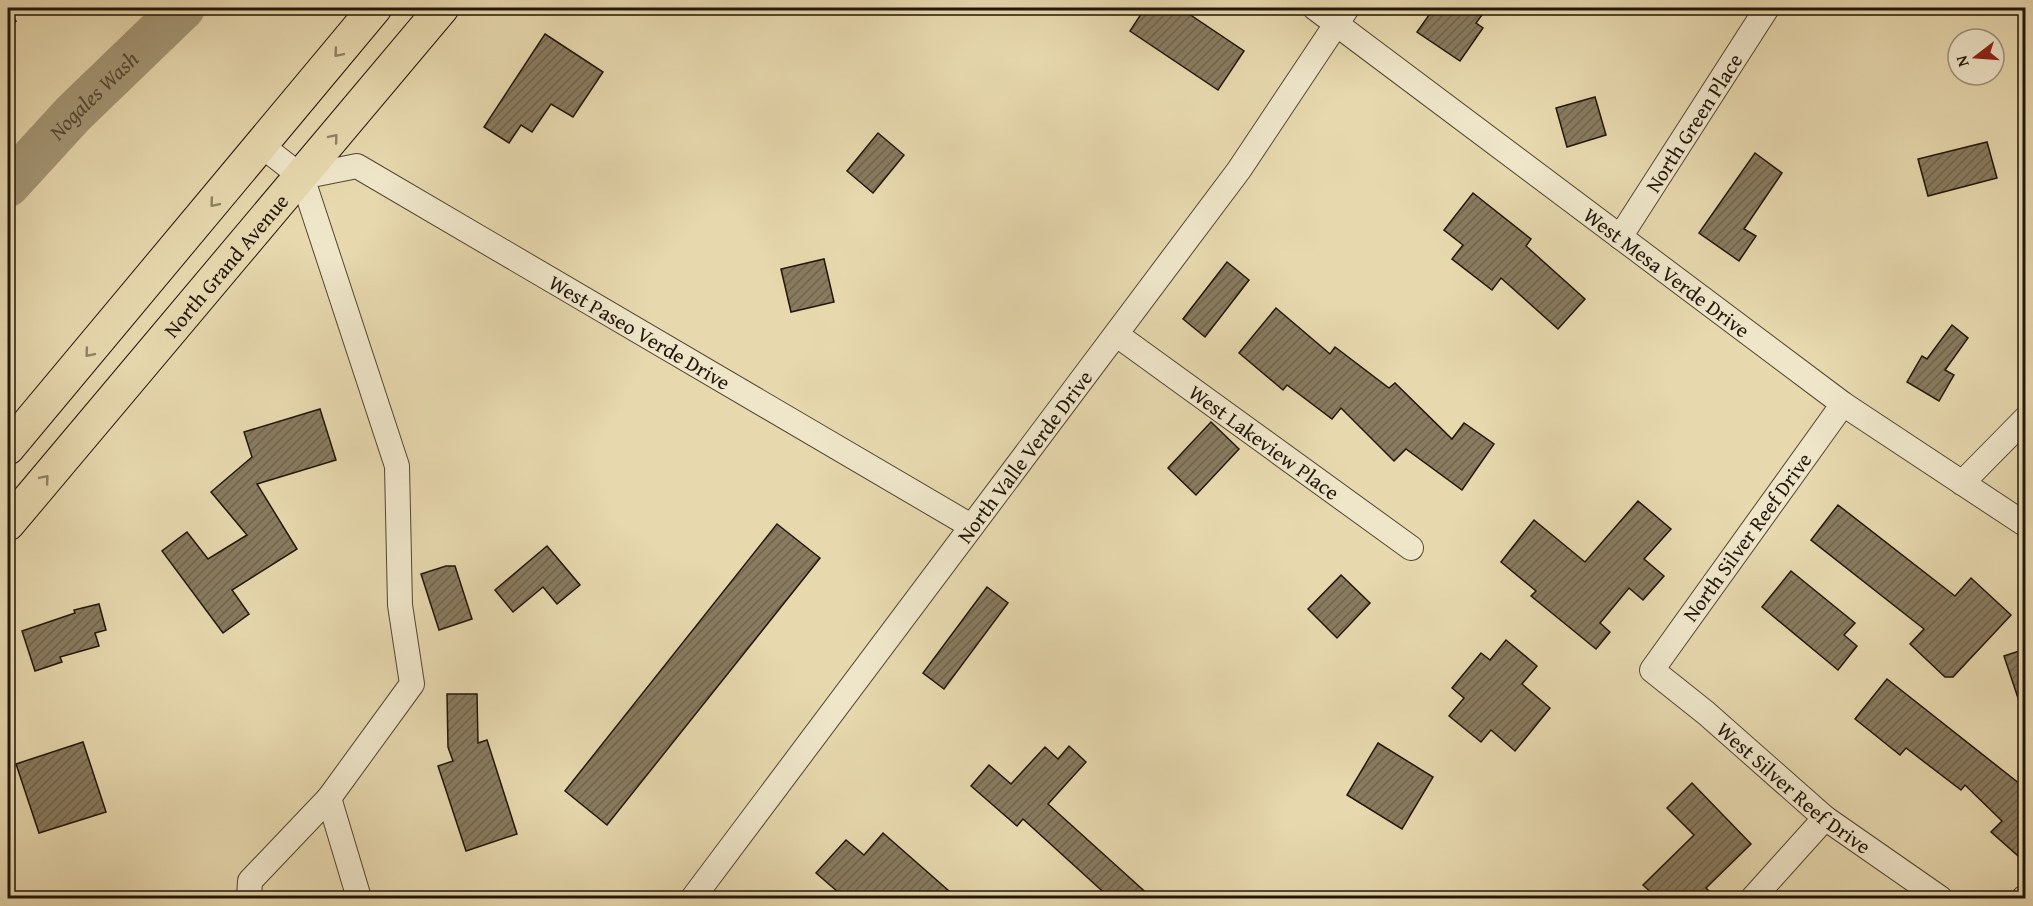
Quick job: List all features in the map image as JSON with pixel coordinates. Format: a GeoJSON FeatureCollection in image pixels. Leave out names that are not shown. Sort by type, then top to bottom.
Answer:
{"type":"FeatureCollection","features":[{"type":"Feature","properties":{"kind":"main road"},"geometry":{"type":"LineString","coordinates":[[8,448],[375,8]]}},
{"type":"Feature","properties":{"kind":"main road","name":"North Grand Avenue"},"geometry":{"type":"LineString","coordinates":[[8,524],[442,8]]}},
{"type":"Feature","properties":{"kind":"street","name":"West Mesa Verde Drive"},"geometry":{"type":"LineString","coordinates":[[1315,8],[1342,15],[1620,237],[1843,404],[2025,525]]}},
{"type":"Feature","properties":{"kind":"street","name":"North Green Place"},"geometry":{"type":"LineString","coordinates":[[1620,237],[1767,8]]}},
{"type":"Feature","properties":{"kind":"street","name":"North Valle Verde Drive"},"geometry":{"type":"LineString","coordinates":[[693,898],[1239,170],[1342,15]]}},
{"type":"Feature","properties":{"kind":"street"},"geometry":{"type":"LineString","coordinates":[[249,898],[250,881],[329,798],[412,684],[400,604],[398,466],[302,177],[262,146]]}},
{"type":"Feature","properties":{"kind":"street","name":"West Paseo Verde Drive"},"geometry":{"type":"LineString","coordinates":[[302,177],[357,165],[971,526]]}},
{"type":"Feature","properties":{"kind":"street","name":"West Lakeview Place"},"geometry":{"type":"LineString","coordinates":[[1117,335],[1411,548]]}},
{"type":"Feature","properties":{"kind":"street","name":"North Silver Reef Drive"},"geometry":{"type":"LineString","coordinates":[[1652,670],[1843,404]]}},
{"type":"Feature","properties":{"kind":"street"},"geometry":{"type":"LineString","coordinates":[[1962,483],[2025,418]]}},
{"type":"Feature","properties":{"kind":"street","name":"West Silver Reef Drive"},"geometry":{"type":"LineString","coordinates":[[1652,670],[1706,713],[1826,818],[1940,898]]}},
{"type":"Feature","properties":{"kind":"street"},"geometry":{"type":"LineString","coordinates":[[329,798],[359,898]]}},
{"type":"Feature","properties":{"kind":"street"},"geometry":{"type":"LineString","coordinates":[[1753,898],[1826,818]]}},
{"type":"Feature","properties":{"kind":"building"},"geometry":{"type":"Polygon","coordinates":[[[1145,8],[1180,8],[1244,51],[1218,90],[1130,31],[1145,8]]]}},
{"type":"Feature","properties":{"kind":"building"},"geometry":{"type":"Polygon","coordinates":[[[1434,8],[1487,8],[1476,23],[1483,28],[1460,61],[1417,32],[1434,8]]]}},
{"type":"Feature","properties":{"kind":"building"},"geometry":{"type":"Polygon","coordinates":[[[545,34],[603,72],[573,117],[551,104],[532,132],[521,125],[509,143],[484,127],[545,34]]]}},
{"type":"Feature","properties":{"kind":"building"},"geometry":{"type":"Polygon","coordinates":[[[1595,97],[1606,135],[1567,147],[1556,108],[1595,97]]]}},
{"type":"Feature","properties":{"kind":"building"},"geometry":{"type":"Polygon","coordinates":[[[878,133],[904,155],[873,193],[847,171],[878,133]]]}},
{"type":"Feature","properties":{"kind":"building"},"geometry":{"type":"Polygon","coordinates":[[[1987,142],[1997,178],[1928,196],[1918,159],[1987,142]]]}},
{"type":"Feature","properties":{"kind":"building"},"geometry":{"type":"Polygon","coordinates":[[[1755,153],[1782,173],[1744,229],[1756,236],[1739,261],[1699,233],[1755,153]]]}},
{"type":"Feature","properties":{"kind":"building"},"geometry":{"type":"Polygon","coordinates":[[[1473,193],[1531,239],[1526,246],[1585,299],[1558,329],[1501,278],[1492,290],[1452,259],[1463,245],[1444,230],[1473,193]]]}},
{"type":"Feature","properties":{"kind":"building"},"geometry":{"type":"Polygon","coordinates":[[[824,259],[834,302],[791,312],[781,269],[824,259]]]}},
{"type":"Feature","properties":{"kind":"building"},"geometry":{"type":"Polygon","coordinates":[[[1227,262],[1249,280],[1205,337],[1183,319],[1227,262]]]}},
{"type":"Feature","properties":{"kind":"building"},"geometry":{"type":"Polygon","coordinates":[[[1276,308],[1330,354],[1335,347],[1389,388],[1395,383],[1452,439],[1464,423],[1494,444],[1462,490],[1406,449],[1394,461],[1341,408],[1332,419],[1287,385],[1283,390],[1239,353],[1276,308]]]}},
{"type":"Feature","properties":{"kind":"building"},"geometry":{"type":"Polygon","coordinates":[[[1952,325],[1968,338],[1945,370],[1954,375],[1939,401],[1907,382],[1922,356],[1927,359],[1952,325]]]}},
{"type":"Feature","properties":{"kind":"building"},"geometry":{"type":"Polygon","coordinates":[[[320,409],[336,460],[257,484],[297,549],[232,590],[249,614],[223,633],[162,551],[187,532],[208,559],[247,535],[211,492],[252,457],[244,432],[320,409]]]}},
{"type":"Feature","properties":{"kind":"building"},"geometry":{"type":"Polygon","coordinates":[[[1211,422],[1239,449],[1196,495],[1168,468],[1211,422]]]}},
{"type":"Feature","properties":{"kind":"building"},"geometry":{"type":"Polygon","coordinates":[[[1638,501],[1671,529],[1644,559],[1664,576],[1643,600],[1629,588],[1600,623],[1610,632],[1596,649],[1531,596],[1536,591],[1501,562],[1534,520],[1585,562],[1638,501]]]}},
{"type":"Feature","properties":{"kind":"building"},"geometry":{"type":"Polygon","coordinates":[[[1838,505],[1955,596],[1971,578],[2011,615],[1953,677],[1945,677],[1910,644],[1924,629],[1811,540],[1838,505]]]}},
{"type":"Feature","properties":{"kind":"building"},"geometry":{"type":"Polygon","coordinates":[[[777,524],[820,558],[607,825],[565,791],[777,524]]]}},
{"type":"Feature","properties":{"kind":"building"},"geometry":{"type":"Polygon","coordinates":[[[547,546],[580,585],[557,604],[543,587],[513,612],[495,590],[547,546]]]}},
{"type":"Feature","properties":{"kind":"building"},"geometry":{"type":"Polygon","coordinates":[[[446,566],[455,566],[472,619],[439,630],[421,574],[446,566]]]}},
{"type":"Feature","properties":{"kind":"building"},"geometry":{"type":"Polygon","coordinates":[[[1791,571],[1855,623],[1844,635],[1857,646],[1838,670],[1762,607],[1791,571]]]}},
{"type":"Feature","properties":{"kind":"building"},"geometry":{"type":"Polygon","coordinates":[[[1341,575],[1370,603],[1337,638],[1308,609],[1341,575]]]}},
{"type":"Feature","properties":{"kind":"building"},"geometry":{"type":"Polygon","coordinates":[[[987,587],[1008,603],[944,689],[923,673],[987,587]]]}},
{"type":"Feature","properties":{"kind":"building"},"geometry":{"type":"Polygon","coordinates":[[[99,604],[106,630],[95,633],[99,646],[60,657],[62,662],[35,671],[22,631],[75,613],[74,610],[99,604]]]}},
{"type":"Feature","properties":{"kind":"building"},"geometry":{"type":"Polygon","coordinates":[[[1506,640],[1537,666],[1522,684],[1550,708],[1515,751],[1491,730],[1481,742],[1449,716],[1464,698],[1452,688],[1481,653],[1490,660],[1506,640]]]}},
{"type":"Feature","properties":{"kind":"building"},"geometry":{"type":"Polygon","coordinates":[[[2025,649],[2025,710],[2022,710],[2004,656],[2025,649]]]}},
{"type":"Feature","properties":{"kind":"building"},"geometry":{"type":"Polygon","coordinates":[[[1887,679],[2025,788],[2025,862],[1991,832],[2002,821],[1965,785],[1961,790],[1906,748],[1900,755],[1855,719],[1887,679]]]}},
{"type":"Feature","properties":{"kind":"building"},"geometry":{"type":"Polygon","coordinates":[[[447,694],[477,694],[478,743],[487,740],[517,834],[466,851],[438,766],[453,761],[448,747],[447,694]]]}},
{"type":"Feature","properties":{"kind":"building"},"geometry":{"type":"Polygon","coordinates":[[[83,742],[106,812],[39,833],[16,764],[83,742]]]}},
{"type":"Feature","properties":{"kind":"building"},"geometry":{"type":"Polygon","coordinates":[[[1378,743],[1433,777],[1402,829],[1347,795],[1378,743]]]}},
{"type":"Feature","properties":{"kind":"building"},"geometry":{"type":"Polygon","coordinates":[[[1069,746],[1086,762],[1048,804],[1152,898],[1110,898],[1023,819],[1017,826],[971,786],[989,765],[1011,784],[1045,747],[1058,759],[1069,746]]]}},
{"type":"Feature","properties":{"kind":"building"},"geometry":{"type":"Polygon","coordinates":[[[1692,783],[1751,844],[1706,888],[1716,898],[1657,898],[1643,885],[1694,835],[1667,808],[1692,783]]]}},
{"type":"Feature","properties":{"kind":"building"},"geometry":{"type":"Polygon","coordinates":[[[883,833],[957,898],[845,898],[816,873],[846,840],[864,855],[883,833]]]}},
{"type":"Feature","properties":{"kind":"waterway","name":"Nogales Wash"},"geometry":{"type":"LineString","coordinates":[[8,185],[73,114],[183,8]]}},
{"type":"Feature","properties":{"kind":"railway"},"geometry":{"type":"LineString","coordinates":[[8,26],[29,8]]}}]}
